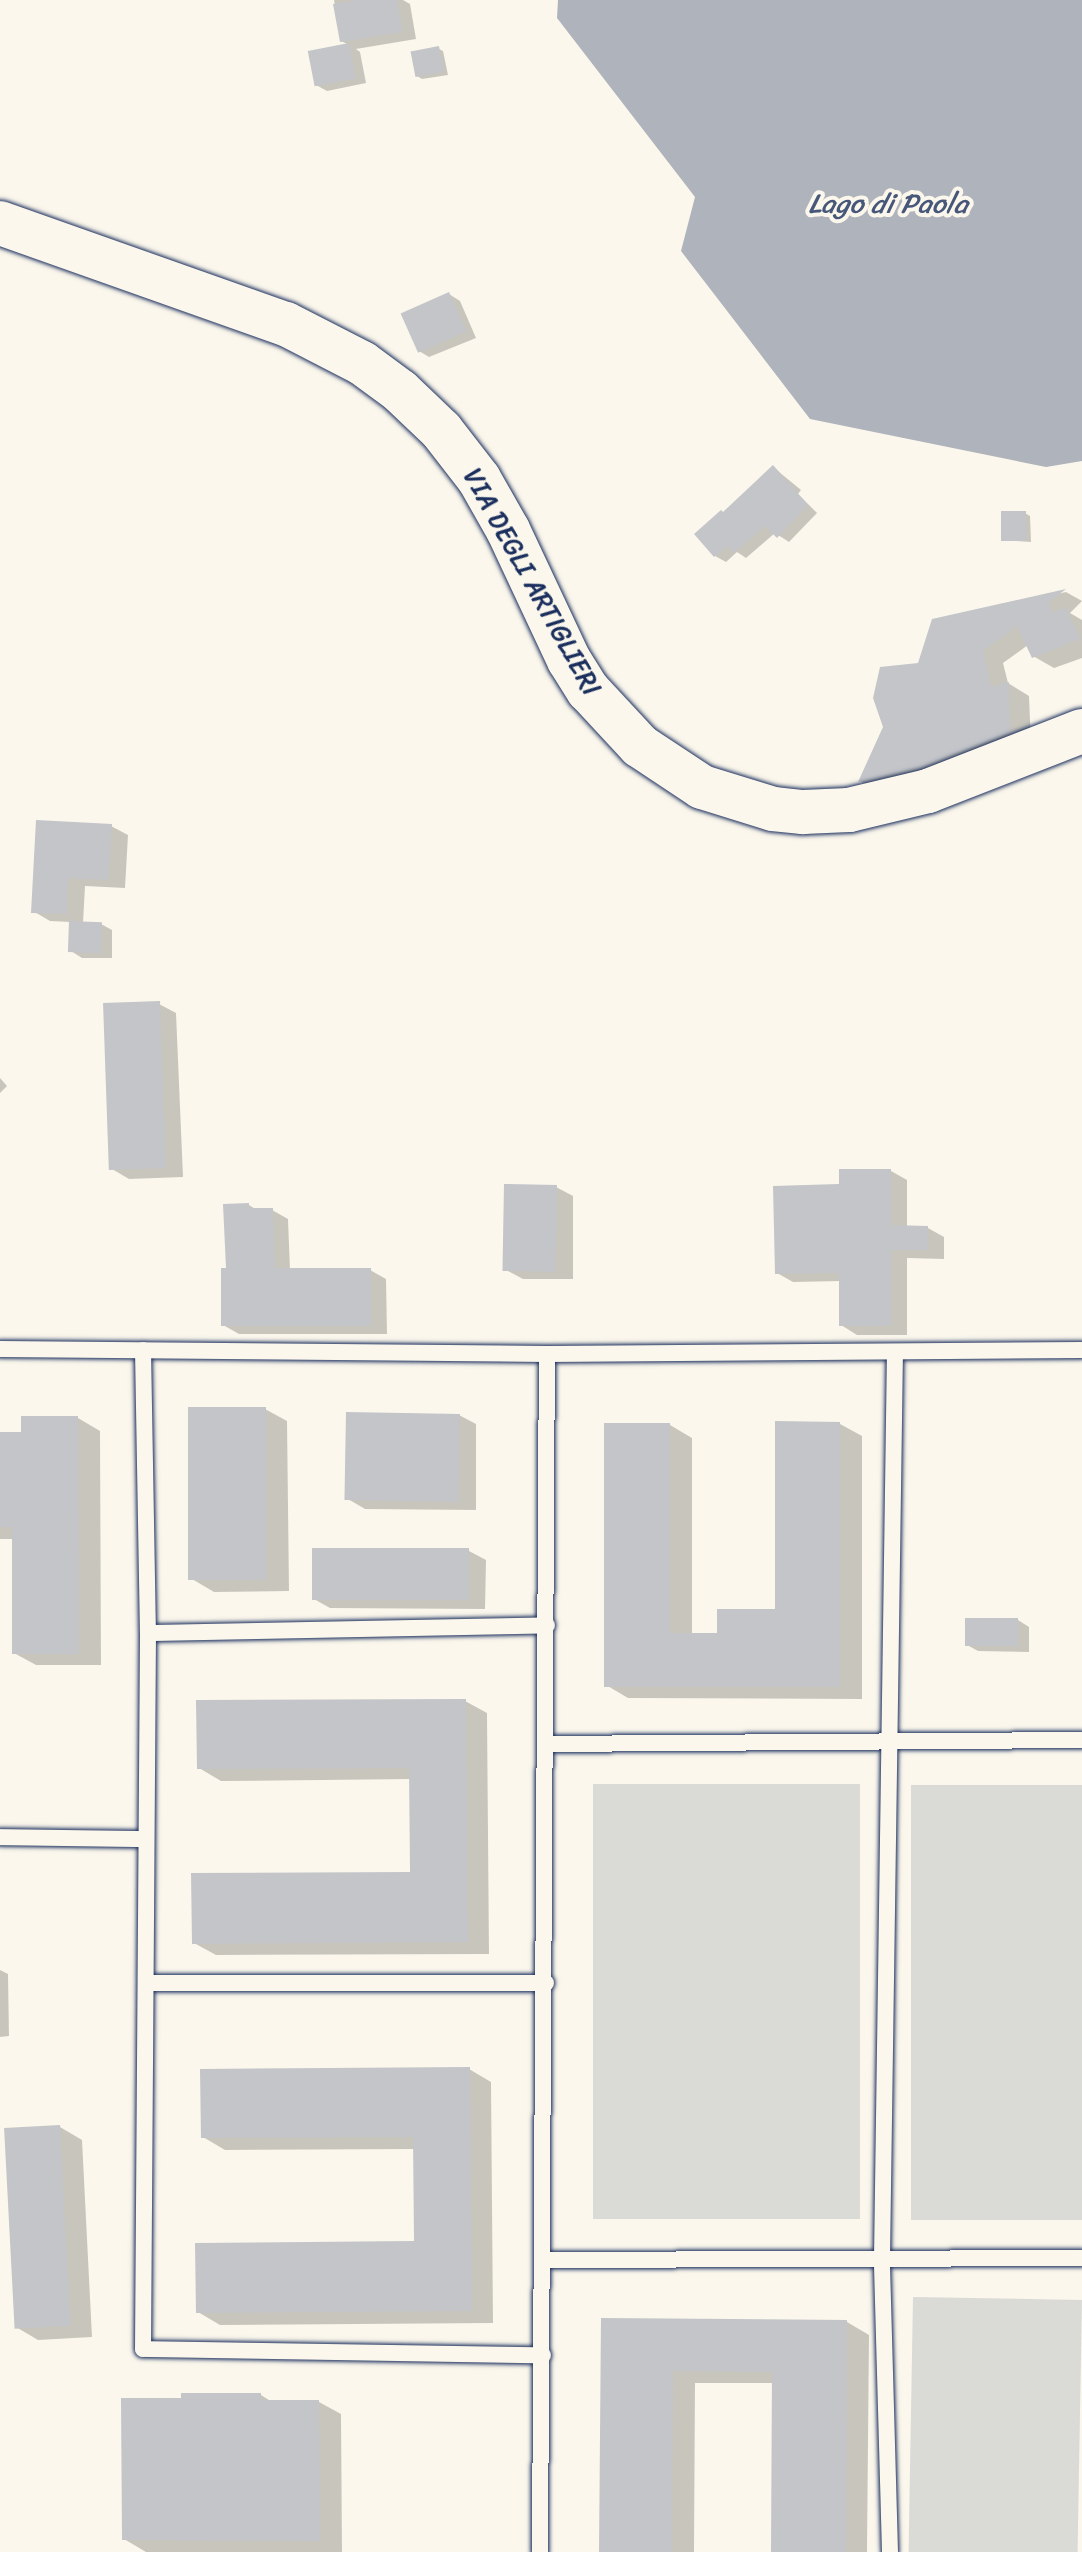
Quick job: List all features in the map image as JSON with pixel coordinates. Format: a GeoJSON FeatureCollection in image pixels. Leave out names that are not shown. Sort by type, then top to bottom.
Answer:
{"type":"FeatureCollection","features":[{"type":"Feature","properties":{"kind":"street","name":"VIA DEGLI ARTIGLIERI"},"geometry":{"type":"LineString","coordinates":[[0,223],[286,324],[362,363],[400,391],[441,430],[479,479],[508,530],[564,650],[588,690],[640,746],[702,787],[773,809],[803,812],[849,810],[928,791],[1082,731]]}},
{"type":"Feature","properties":{"kind":"lane"},"geometry":{"type":"LineString","coordinates":[[0,1349],[547,1354],[1082,1350]]}},
{"type":"Feature","properties":{"kind":"lane"},"geometry":{"type":"LineString","coordinates":[[143,1350],[148,1633],[143,2349],[543,2355]]}},
{"type":"Feature","properties":{"kind":"lane"},"geometry":{"type":"LineString","coordinates":[[890,2552],[882,2258],[895,1352]]}},
{"type":"Feature","properties":{"kind":"lane"},"geometry":{"type":"LineString","coordinates":[[540,2552],[546,1983],[547,1354]]}},
{"type":"Feature","properties":{"kind":"lane"},"geometry":{"type":"LineString","coordinates":[[148,1633],[547,1625]]}},
{"type":"Feature","properties":{"kind":"lane"},"geometry":{"type":"LineString","coordinates":[[547,1744],[1082,1740]]}},
{"type":"Feature","properties":{"kind":"lane"},"geometry":{"type":"LineString","coordinates":[[0,1837],[145,1839]]}},
{"type":"Feature","properties":{"kind":"lane"},"geometry":{"type":"LineString","coordinates":[[146,1983],[546,1983]]}},
{"type":"Feature","properties":{"kind":"lane"},"geometry":{"type":"LineString","coordinates":[[542,2260],[1082,2258]]}},
{"type":"Feature","properties":{"kind":"shaded area"},"geometry":{"type":"Polygon","coordinates":[[[593,1784],[860,1784],[860,2219],[593,2219],[593,1784]]]}},
{"type":"Feature","properties":{"kind":"shaded area"},"geometry":{"type":"Polygon","coordinates":[[[911,1785],[1082,1785],[1082,2220],[911,2220],[911,1785]]]}},
{"type":"Feature","properties":{"kind":"shaded area"},"geometry":{"type":"Polygon","coordinates":[[[913,2297],[1082,2300],[1078,2552],[909,2552],[913,2297]]]}},
{"type":"Feature","properties":{"kind":"water","name":"Lago di Paola"},"geometry":{"type":"Polygon","coordinates":[[[558,0],[1082,0],[1082,461],[1046,467],[810,419],[681,251],[695,197],[557,18],[558,0]]]}},
{"type":"Feature","properties":{"kind":"building"},"geometry":{"type":"Polygon","coordinates":[[[358,0],[397,0],[403,32],[340,42],[333,4],[358,0]]]}},
{"type":"Feature","properties":{"kind":"building"},"geometry":{"type":"Polygon","coordinates":[[[349,43],[356,78],[315,86],[308,51],[349,43]]]}},
{"type":"Feature","properties":{"kind":"building"},"geometry":{"type":"Polygon","coordinates":[[[439,46],[444,72],[415,77],[411,52],[439,46]]]}},
{"type":"Feature","properties":{"kind":"building"},"geometry":{"type":"Polygon","coordinates":[[[449,292],[466,331],[418,353],[401,314],[449,292]]]}},
{"type":"Feature","properties":{"kind":"building"},"geometry":{"type":"Polygon","coordinates":[[[773,465],[808,505],[777,538],[765,526],[734,553],[727,546],[714,557],[694,534],[721,510],[723,512],[773,465]]]}},
{"type":"Feature","properties":{"kind":"building"},"geometry":{"type":"Polygon","coordinates":[[[1001,511],[1026,511],[1026,541],[1001,541],[1001,511]]]}},
{"type":"Feature","properties":{"kind":"building"},"geometry":{"type":"Polygon","coordinates":[[[1066,589],[1049,602],[1052,612],[1066,608],[1080,639],[1032,658],[1017,626],[983,651],[991,687],[1009,682],[1010,732],[920,767],[858,782],[883,727],[873,698],[880,667],[918,663],[932,619],[1066,589]]]}},
{"type":"Feature","properties":{"kind":"building"},"geometry":{"type":"Polygon","coordinates":[[[36,820],[112,824],[108,880],[68,878],[67,914],[31,913],[36,820]]]}},
{"type":"Feature","properties":{"kind":"building"},"geometry":{"type":"Polygon","coordinates":[[[69,921],[102,922],[101,953],[68,952],[69,921]]]}},
{"type":"Feature","properties":{"kind":"building"},"geometry":{"type":"Polygon","coordinates":[[[160,1001],[166,1168],[109,1170],[103,1003],[160,1001]]]}},
{"type":"Feature","properties":{"kind":"building"},"geometry":{"type":"Polygon","coordinates":[[[839,1169],[891,1169],[891,1225],[928,1226],[928,1250],[891,1250],[891,1326],[839,1326],[839,1273],[775,1274],[773,1186],[839,1184],[839,1169]]]}},
{"type":"Feature","properties":{"kind":"building"},"geometry":{"type":"Polygon","coordinates":[[[504,1184],[557,1185],[555,1272],[502,1271],[504,1184]]]}},
{"type":"Feature","properties":{"kind":"building"},"geometry":{"type":"Polygon","coordinates":[[[249,1203],[249,1208],[273,1208],[275,1268],[371,1268],[371,1326],[221,1326],[221,1268],[226,1268],[223,1204],[249,1203]]]}},
{"type":"Feature","properties":{"kind":"building"},"geometry":{"type":"Polygon","coordinates":[[[188,1407],[266,1407],[266,1580],[188,1580],[188,1407]]]}},
{"type":"Feature","properties":{"kind":"building"},"geometry":{"type":"Polygon","coordinates":[[[346,1412],[460,1414],[458,1502],[344,1500],[346,1412]]]}},
{"type":"Feature","properties":{"kind":"building"},"geometry":{"type":"Polygon","coordinates":[[[21,1416],[78,1416],[79,1654],[12,1654],[12,1527],[0,1527],[0,1432],[21,1432],[21,1416]]]}},
{"type":"Feature","properties":{"kind":"building"},"geometry":{"type":"Polygon","coordinates":[[[775,1421],[840,1422],[840,1687],[604,1687],[604,1423],[670,1423],[670,1633],[717,1633],[717,1609],[775,1609],[775,1421]]]}},
{"type":"Feature","properties":{"kind":"building"},"geometry":{"type":"Polygon","coordinates":[[[312,1548],[469,1548],[469,1600],[312,1600],[312,1548]]]}},
{"type":"Feature","properties":{"kind":"building"},"geometry":{"type":"Polygon","coordinates":[[[965,1618],[1018,1618],[1018,1646],[965,1646],[965,1618]]]}},
{"type":"Feature","properties":{"kind":"building"},"geometry":{"type":"Polygon","coordinates":[[[466,1699],[468,1942],[192,1944],[191,1873],[410,1872],[409,1768],[197,1769],[196,1700],[466,1699]]]}},
{"type":"Feature","properties":{"kind":"building"},"geometry":{"type":"Polygon","coordinates":[[[470,2067],[472,2311],[196,2313],[195,2243],[414,2241],[413,2137],[201,2138],[200,2069],[470,2067]]]}},
{"type":"Feature","properties":{"kind":"building"},"geometry":{"type":"Polygon","coordinates":[[[60,2125],[71,2326],[15,2329],[4,2128],[60,2125]]]}},
{"type":"Feature","properties":{"kind":"building"},"geometry":{"type":"Polygon","coordinates":[[[601,2318],[847,2320],[846,2552],[771,2552],[772,2372],[673,2371],[672,2552],[599,2552],[601,2318]]]}},
{"type":"Feature","properties":{"kind":"building"},"geometry":{"type":"Polygon","coordinates":[[[181,2393],[261,2393],[261,2400],[319,2400],[320,2541],[122,2540],[121,2398],[181,2398],[181,2393]]]}}]}
